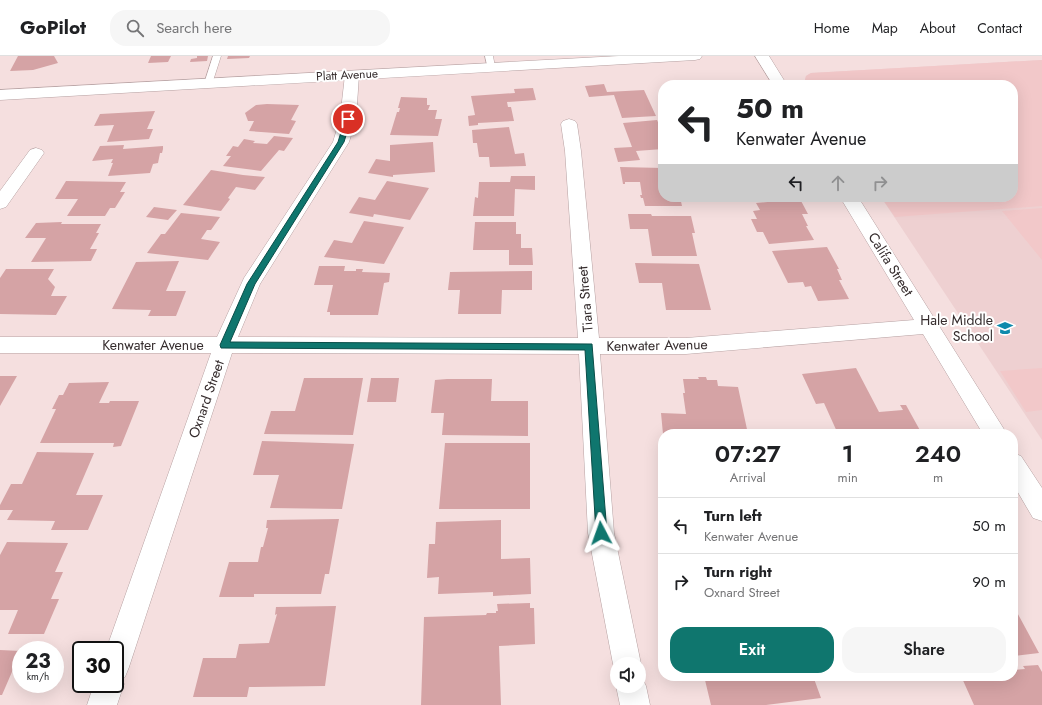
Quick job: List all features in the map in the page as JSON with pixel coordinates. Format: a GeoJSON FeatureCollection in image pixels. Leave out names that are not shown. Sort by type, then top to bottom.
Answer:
{"type":"FeatureCollection","features":[{"type":"Feature","properties":{"kind":"street","name":"Platt Avenue"},"geometry":{"type":"LineString","coordinates":[[0,95],[208,84],[353,69],[490,62],[695,56]]}},
{"type":"Feature","properties":{"kind":"street"},"geometry":{"type":"LineString","coordinates":[[762,56],[777,80]]}},
{"type":"Feature","properties":{"kind":"street","name":"Oxnard Street"},"geometry":{"type":"LineString","coordinates":[[124,641],[224,345],[251,284],[341,142],[348,119],[353,69]]}},
{"type":"Feature","properties":{"kind":"street","name":"Tiara Street"},"geometry":{"type":"LineString","coordinates":[[569,124],[573,151],[589,346],[601,533],[626,657]]}},
{"type":"Feature","properties":{"kind":"street"},"geometry":{"type":"LineString","coordinates":[[0,203],[36,153]]}},
{"type":"Feature","properties":{"kind":"street","name":"Califa Street"},"geometry":{"type":"LineString","coordinates":[[852,202],[992,429]]}},
{"type":"Feature","properties":{"kind":"street","name":"Kenwater Avenue"},"geometry":{"type":"LineString","coordinates":[[0,345],[589,346],[719,344],[929,326]]}},
{"type":"Feature","properties":{"kind":"street"},"geometry":{"type":"LineString","coordinates":[[1018,468],[1035,487],[1042,510]]}},
{"type":"Feature","properties":{"kind":"street"},"geometry":{"type":"LineString","coordinates":[[102,705],[106,693]]}},
{"type":"Feature","properties":{"kind":"street"},"geometry":{"type":"LineString","coordinates":[[632,693],[635,705]]}},
{"type":"Feature","properties":{"kind":"lane"},"geometry":{"type":"LineString","coordinates":[[208,84],[217,56]]}},
{"type":"Feature","properties":{"kind":"shaded area","name":"Hale Middle School"},"geometry":{"type":"Polygon","coordinates":[[[1042,60],[1042,440],[884,202],[1018,202],[1018,80],[805,80],[806,76],[811,73],[1042,60]]]}},
{"type":"Feature","properties":{"kind":"shaded area"},"geometry":{"type":"Polygon","coordinates":[[[1042,60],[1042,206],[895,217],[884,202],[1018,202],[1018,80],[805,80],[806,76],[811,73],[1042,60]]]}},
{"type":"Feature","properties":{"kind":"shaded area"},"geometry":{"type":"Polygon","coordinates":[[[1042,208],[1042,260],[1002,211],[1042,208]]]}},
{"type":"Feature","properties":{"kind":"shaded area"},"geometry":{"type":"Polygon","coordinates":[[[1042,368],[1042,410],[1026,412],[1000,371],[1042,368]]]}},
{"type":"Feature","properties":{"kind":"building"},"geometry":{"type":"Polygon","coordinates":[[[18,56],[54,56],[58,63],[33,70],[10,71],[18,56]]]}},
{"type":"Feature","properties":{"kind":"building"},"geometry":{"type":"Polygon","coordinates":[[[151,56],[171,56],[168,62],[148,63],[151,56]]]}},
{"type":"Feature","properties":{"kind":"building"},"geometry":{"type":"Polygon","coordinates":[[[197,56],[208,56],[207,61],[190,62],[191,59],[197,58],[197,56]]]}},
{"type":"Feature","properties":{"kind":"building"},"geometry":{"type":"Polygon","coordinates":[[[228,56],[250,56],[249,58],[227,59],[228,56]]]}},
{"type":"Feature","properties":{"kind":"building"},"geometry":{"type":"Polygon","coordinates":[[[604,84],[607,92],[644,90],[656,116],[622,118],[614,95],[589,97],[585,86],[604,84]]]}},
{"type":"Feature","properties":{"kind":"building"},"geometry":{"type":"Polygon","coordinates":[[[533,88],[536,100],[507,102],[508,107],[511,107],[514,121],[478,123],[478,125],[469,126],[468,116],[475,115],[471,96],[515,93],[514,89],[533,88]]]}},
{"type":"Feature","properties":{"kind":"building"},"geometry":{"type":"Polygon","coordinates":[[[401,97],[427,98],[427,105],[430,105],[428,110],[437,110],[435,119],[442,119],[438,136],[390,135],[397,112],[399,112],[400,108],[398,108],[401,97]]]}},
{"type":"Feature","properties":{"kind":"building"},"geometry":{"type":"Polygon","coordinates":[[[256,105],[299,105],[291,120],[296,121],[289,134],[249,131],[254,121],[248,121],[245,113],[256,105]]]}},
{"type":"Feature","properties":{"kind":"building"},"geometry":{"type":"Polygon","coordinates":[[[155,111],[147,129],[153,129],[149,139],[107,142],[114,125],[94,126],[100,114],[155,111]]]}},
{"type":"Feature","properties":{"kind":"building"},"geometry":{"type":"Polygon","coordinates":[[[657,120],[658,149],[636,151],[640,160],[618,162],[614,148],[632,147],[623,123],[657,120]]]}},
{"type":"Feature","properties":{"kind":"building"},"geometry":{"type":"Polygon","coordinates":[[[509,127],[515,154],[524,153],[526,166],[490,167],[489,157],[479,157],[477,143],[473,143],[472,130],[509,127]]]}},
{"type":"Feature","properties":{"kind":"building"},"geometry":{"type":"Polygon","coordinates":[[[274,136],[293,138],[284,151],[279,150],[261,171],[223,166],[231,156],[226,156],[233,146],[238,147],[244,139],[255,141],[253,143],[267,144],[274,136]]]}},
{"type":"Feature","properties":{"kind":"building"},"geometry":{"type":"Polygon","coordinates":[[[433,142],[435,172],[393,175],[393,177],[368,173],[376,159],[390,161],[390,145],[433,142]]]}},
{"type":"Feature","properties":{"kind":"building"},"geometry":{"type":"Polygon","coordinates":[[[124,145],[123,149],[163,146],[163,149],[162,153],[160,153],[158,163],[153,164],[150,173],[108,176],[113,159],[92,161],[100,146],[124,145]]]}},
{"type":"Feature","properties":{"kind":"building"},"geometry":{"type":"Polygon","coordinates":[[[620,167],[658,168],[658,202],[681,202],[682,206],[645,206],[643,198],[641,198],[640,195],[642,195],[640,182],[625,182],[625,184],[623,184],[620,167]]]}},
{"type":"Feature","properties":{"kind":"building"},"geometry":{"type":"Polygon","coordinates":[[[211,170],[265,177],[255,190],[236,187],[228,198],[230,199],[221,211],[183,205],[211,170]]]}},
{"type":"Feature","properties":{"kind":"building"},"geometry":{"type":"Polygon","coordinates":[[[511,176],[535,176],[535,190],[515,189],[514,216],[473,216],[475,197],[478,198],[479,182],[510,182],[511,176]]]}},
{"type":"Feature","properties":{"kind":"building"},"geometry":{"type":"Polygon","coordinates":[[[66,181],[126,182],[120,192],[125,192],[115,208],[110,208],[105,216],[67,216],[78,199],[55,199],[66,181]]]}},
{"type":"Feature","properties":{"kind":"building"},"geometry":{"type":"Polygon","coordinates":[[[387,181],[429,188],[410,220],[374,214],[373,217],[349,213],[359,197],[375,200],[387,181]]]}},
{"type":"Feature","properties":{"kind":"building"},"geometry":{"type":"Polygon","coordinates":[[[802,202],[808,214],[802,214],[808,226],[806,226],[814,240],[769,244],[763,232],[757,232],[751,219],[757,219],[753,211],[760,210],[756,203],[802,202]]]}},
{"type":"Feature","properties":{"kind":"building"},"geometry":{"type":"Polygon","coordinates":[[[154,207],[177,210],[168,220],[146,217],[154,207]]]}},
{"type":"Feature","properties":{"kind":"building"},"geometry":{"type":"Polygon","coordinates":[[[181,213],[220,217],[211,230],[207,230],[201,239],[220,242],[208,260],[147,253],[161,234],[165,234],[181,213]]]}},
{"type":"Feature","properties":{"kind":"building"},"geometry":{"type":"Polygon","coordinates":[[[628,214],[651,214],[652,216],[691,216],[695,233],[692,233],[697,256],[652,256],[648,229],[630,229],[628,214]]]}},
{"type":"Feature","properties":{"kind":"building"},"geometry":{"type":"Polygon","coordinates":[[[364,221],[404,227],[384,264],[324,257],[334,240],[352,243],[364,221]]]}},
{"type":"Feature","properties":{"kind":"building"},"geometry":{"type":"Polygon","coordinates":[[[62,222],[61,224],[101,224],[96,233],[99,233],[90,249],[97,249],[91,261],[31,262],[46,238],[25,238],[36,223],[62,222]]]}},
{"type":"Feature","properties":{"kind":"building"},"geometry":{"type":"Polygon","coordinates":[[[475,222],[516,222],[516,234],[521,234],[521,248],[532,248],[533,265],[509,265],[509,250],[473,250],[475,222]]]}},
{"type":"Feature","properties":{"kind":"building"},"geometry":{"type":"Polygon","coordinates":[[[827,247],[839,269],[837,269],[842,280],[839,280],[849,299],[818,301],[811,286],[805,287],[803,282],[788,283],[772,251],[827,247]]]}},
{"type":"Feature","properties":{"kind":"building"},"geometry":{"type":"Polygon","coordinates":[[[179,261],[166,291],[186,291],[176,316],[148,316],[151,310],[112,309],[136,262],[179,261]]]}},
{"type":"Feature","properties":{"kind":"building"},"geometry":{"type":"Polygon","coordinates":[[[635,263],[699,264],[711,310],[666,310],[662,283],[639,283],[635,263]]]}},
{"type":"Feature","properties":{"kind":"building"},"geometry":{"type":"Polygon","coordinates":[[[319,266],[345,266],[344,271],[356,271],[356,269],[363,269],[362,272],[390,273],[389,282],[384,283],[378,315],[330,315],[330,312],[327,312],[333,285],[314,285],[319,266]]]}},
{"type":"Feature","properties":{"kind":"building"},"geometry":{"type":"Polygon","coordinates":[[[6,269],[54,269],[48,279],[55,287],[51,296],[67,296],[56,315],[0,314],[0,278],[6,269]]]}},
{"type":"Feature","properties":{"kind":"building"},"geometry":{"type":"Polygon","coordinates":[[[532,271],[532,290],[502,290],[501,314],[458,314],[460,290],[448,290],[450,272],[532,271]]]}},
{"type":"Feature","properties":{"kind":"building"},"geometry":{"type":"Polygon","coordinates":[[[856,368],[879,412],[903,410],[900,405],[906,405],[919,429],[836,429],[824,403],[816,404],[802,374],[856,368]]]}},
{"type":"Feature","properties":{"kind":"building"},"geometry":{"type":"Polygon","coordinates":[[[0,376],[17,376],[0,406],[0,376]]]}},
{"type":"Feature","properties":{"kind":"building"},"geometry":{"type":"Polygon","coordinates":[[[698,377],[706,377],[707,380],[717,380],[718,386],[738,387],[747,429],[663,429],[661,413],[686,414],[683,379],[699,379],[698,377]]]}},
{"type":"Feature","properties":{"kind":"building"},"geometry":{"type":"Polygon","coordinates":[[[304,378],[363,378],[353,435],[264,434],[271,411],[295,411],[304,378]]]}},
{"type":"Feature","properties":{"kind":"building"},"geometry":{"type":"Polygon","coordinates":[[[371,378],[399,378],[396,402],[367,402],[371,378]]]}},
{"type":"Feature","properties":{"kind":"building"},"geometry":{"type":"Polygon","coordinates":[[[492,379],[491,401],[528,401],[528,436],[442,435],[444,413],[431,413],[435,380],[492,379]]]}},
{"type":"Feature","properties":{"kind":"building"},"geometry":{"type":"Polygon","coordinates":[[[109,382],[99,403],[109,403],[110,401],[139,401],[121,446],[113,447],[114,443],[40,443],[56,409],[52,409],[59,395],[63,395],[69,383],[109,382]]]}},
{"type":"Feature","properties":{"kind":"building"},"geometry":{"type":"Polygon","coordinates":[[[262,441],[354,444],[342,509],[270,508],[279,475],[253,475],[262,441]]]}},
{"type":"Feature","properties":{"kind":"building"},"geometry":{"type":"Polygon","coordinates":[[[445,443],[530,443],[530,509],[439,509],[445,443]]]}},
{"type":"Feature","properties":{"kind":"building"},"geometry":{"type":"Polygon","coordinates":[[[37,452],[94,453],[76,495],[103,495],[88,530],[51,530],[55,521],[7,520],[13,510],[0,510],[0,505],[11,484],[22,484],[37,452]]]}},
{"type":"Feature","properties":{"kind":"building"},"geometry":{"type":"Polygon","coordinates":[[[339,519],[329,574],[325,574],[321,594],[254,594],[254,597],[219,597],[229,562],[258,562],[261,547],[263,547],[268,528],[266,528],[267,520],[339,519]]]}},
{"type":"Feature","properties":{"kind":"building"},"geometry":{"type":"Polygon","coordinates":[[[501,520],[501,559],[530,558],[531,594],[493,596],[493,592],[438,594],[439,577],[427,578],[429,544],[435,544],[436,522],[501,520]]]}},
{"type":"Feature","properties":{"kind":"building"},"geometry":{"type":"Polygon","coordinates":[[[7,542],[68,543],[55,572],[63,572],[51,599],[59,599],[44,634],[8,634],[18,610],[0,610],[0,555],[7,542]]]}},
{"type":"Feature","properties":{"kind":"building"},"geometry":{"type":"Polygon","coordinates":[[[530,603],[530,608],[534,608],[535,644],[499,646],[501,705],[421,705],[424,617],[486,615],[487,613],[496,613],[496,611],[498,611],[497,604],[530,603]]]}},
{"type":"Feature","properties":{"kind":"building"},"geometry":{"type":"Polygon","coordinates":[[[336,606],[325,686],[249,687],[247,697],[193,697],[203,658],[236,658],[239,644],[269,643],[277,614],[275,615],[276,607],[336,606]]]}},
{"type":"Feature","properties":{"kind":"building"},"geometry":{"type":"Polygon","coordinates":[[[1018,614],[1039,653],[1018,655],[1018,614]]]}},
{"type":"Feature","properties":{"kind":"building"},"geometry":{"type":"Polygon","coordinates":[[[0,650],[12,651],[12,672],[2,695],[0,695],[0,650]]]}},
{"type":"Feature","properties":{"kind":"building"},"geometry":{"type":"Polygon","coordinates":[[[1038,665],[1042,672],[1042,705],[974,705],[963,681],[1018,681],[1018,670],[1025,669],[1023,666],[1038,665]]]}},
{"type":"Feature","properties":{"kind":"building"},"geometry":{"type":"Polygon","coordinates":[[[705,681],[815,681],[821,698],[766,705],[711,705],[705,681]]]}},
{"type":"Feature","properties":{"kind":"place","name":"Hale Middle School"},"geometry":{"type":"Point","coordinates":[1005,328]}},
{"type":"Feature","properties":{"kind":"route"},"geometry":{"type":"LineString","coordinates":[[348,119],[341,142],[251,284],[224,345],[589,346],[601,533]]}}]}
